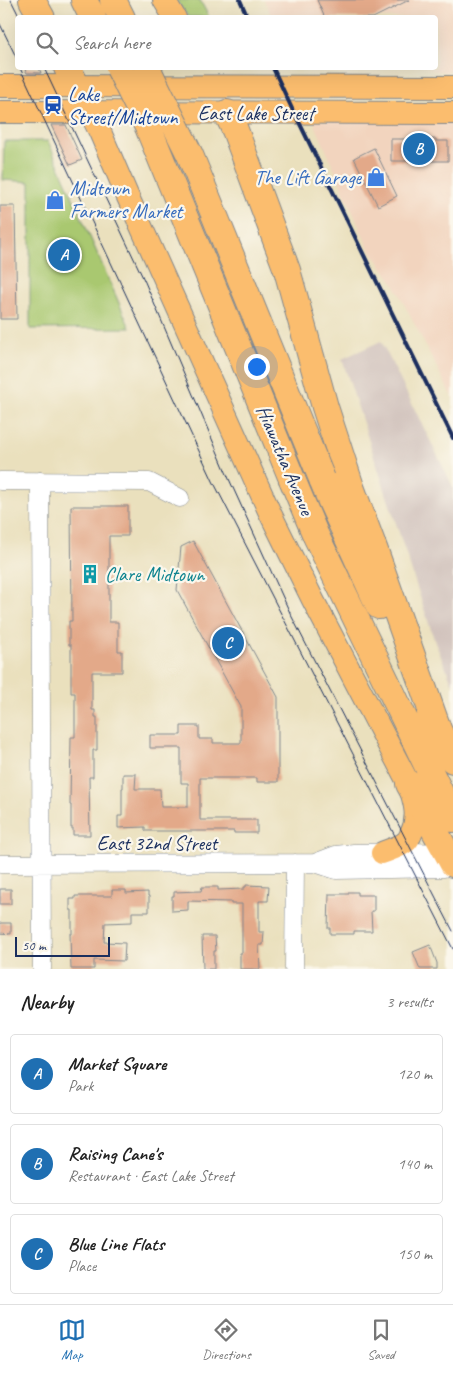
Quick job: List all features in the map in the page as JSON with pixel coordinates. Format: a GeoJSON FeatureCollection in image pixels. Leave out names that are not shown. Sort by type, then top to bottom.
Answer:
{"type":"FeatureCollection","features":[{"type":"Feature","properties":{"kind":"highway"},"geometry":{"type":"LineString","coordinates":[[32,0],[40,15]]}},
{"type":"Feature","properties":{"kind":"highway"},"geometry":{"type":"LineString","coordinates":[[84,0],[92,15]]}},
{"type":"Feature","properties":{"kind":"highway"},"geometry":{"type":"LineString","coordinates":[[113,0],[120,15]]}},
{"type":"Feature","properties":{"kind":"highway","name":"Hiawatha Avenue"},"geometry":{"type":"LineString","coordinates":[[120,70],[148,127],[316,536],[453,820]]}},
{"type":"Feature","properties":{"kind":"highway","name":"Hiawatha Avenue"},"geometry":{"type":"LineString","coordinates":[[148,70],[190,154],[330,499],[392,635],[453,760]]}},
{"type":"Feature","properties":{"kind":"highway"},"geometry":{"type":"LineString","coordinates":[[227,113],[236,130],[287,270],[325,407],[351,487],[379,560],[438,729]]}},
{"type":"Feature","properties":{"kind":"highway"},"geometry":{"type":"LineString","coordinates":[[409,784],[452,862]]}},
{"type":"Feature","properties":{"kind":"main road"},"geometry":{"type":"LineString","coordinates":[[164,0],[173,15]]}},
{"type":"Feature","properties":{"kind":"main road"},"geometry":{"type":"LineString","coordinates":[[72,77],[91,112],[270,513],[409,784],[417,816],[415,827],[407,841],[382,853]]}},
{"type":"Feature","properties":{"kind":"main road","name":"East Lake Street"},"geometry":{"type":"LineString","coordinates":[[0,86],[72,77],[211,77],[453,87]]}},
{"type":"Feature","properties":{"kind":"main road"},"geometry":{"type":"LineString","coordinates":[[211,77],[227,113]]}},
{"type":"Feature","properties":{"kind":"main road","name":"East Lake Street"},"geometry":{"type":"LineString","coordinates":[[0,112],[453,113]]}},
{"type":"Feature","properties":{"kind":"street"},"geometry":{"type":"LineString","coordinates":[[0,481],[149,482],[180,498]]}},
{"type":"Feature","properties":{"kind":"street"},"geometry":{"type":"LineString","coordinates":[[40,481],[42,969]]}},
{"type":"Feature","properties":{"kind":"street","name":"East 32nd Street"},"geometry":{"type":"LineString","coordinates":[[0,864],[295,864],[315,863],[336,855],[354,853],[441,853],[452,862],[444,868],[336,870],[315,863]]}},
{"type":"Feature","properties":{"kind":"street"},"geometry":{"type":"LineString","coordinates":[[294,969],[295,864]]}},
{"type":"Feature","properties":{"kind":"shaded area"},"geometry":{"type":"Polygon","coordinates":[[[264,0],[453,0],[453,71],[434,70],[438,70],[438,15],[271,15],[264,0]]]}},
{"type":"Feature","properties":{"kind":"shaded area"},"geometry":{"type":"Polygon","coordinates":[[[313,120],[453,120],[453,399],[394,284],[367,245],[313,120]]]}},
{"type":"Feature","properties":{"kind":"shaded area"},"geometry":{"type":"Polygon","coordinates":[[[381,341],[453,487],[453,685],[435,642],[342,359],[381,341]]]}},
{"type":"Feature","properties":{"kind":"green space"},"geometry":{"type":"Polygon","coordinates":[[[176,0],[200,0],[208,15],[187,15],[176,0]]]}},
{"type":"Feature","properties":{"kind":"green space"},"geometry":{"type":"Polygon","coordinates":[[[4,141],[48,141],[130,328],[30,329],[30,182],[3,180],[4,141]]]}},
{"type":"Feature","properties":{"kind":"building"},"geometry":{"type":"Polygon","coordinates":[[[317,0],[409,0],[379,15],[324,15],[317,0]]]}},
{"type":"Feature","properties":{"kind":"building"},"geometry":{"type":"Polygon","coordinates":[[[25,70],[40,70],[41,73],[27,73],[25,70]]]}},
{"type":"Feature","properties":{"kind":"building"},"geometry":{"type":"Polygon","coordinates":[[[51,125],[66,125],[82,160],[70,165],[51,125]]]}},
{"type":"Feature","properties":{"kind":"building"},"geometry":{"type":"Polygon","coordinates":[[[391,139],[436,139],[436,141],[448,141],[448,161],[391,161],[391,139]]]}},
{"type":"Feature","properties":{"kind":"building","name":"The Lift Garage"},"geometry":{"type":"Polygon","coordinates":[[[374,148],[397,196],[378,206],[354,158],[374,148]]]}},
{"type":"Feature","properties":{"kind":"building"},"geometry":{"type":"Polygon","coordinates":[[[0,206],[15,206],[17,319],[0,319],[0,206]]]}},
{"type":"Feature","properties":{"kind":"building"},"geometry":{"type":"Polygon","coordinates":[[[71,506],[128,506],[128,536],[109,536],[109,622],[118,622],[118,651],[122,651],[122,672],[92,672],[92,710],[95,710],[95,717],[97,717],[97,750],[93,750],[93,777],[89,777],[90,835],[73,835],[73,828],[71,828],[71,737],[75,737],[75,693],[71,693],[71,645],[69,645],[69,621],[72,621],[71,506]]]}},
{"type":"Feature","properties":{"kind":"building"},"geometry":{"type":"Polygon","coordinates":[[[193,541],[278,697],[278,782],[257,782],[257,778],[200,778],[200,820],[257,820],[257,833],[234,833],[234,831],[145,831],[145,827],[118,828],[118,816],[122,816],[123,774],[136,774],[135,789],[160,789],[161,807],[188,807],[188,783],[181,783],[181,748],[150,748],[150,735],[181,735],[181,726],[199,726],[199,739],[213,739],[213,743],[241,743],[241,707],[177,590],[181,547],[193,541]]]}},
{"type":"Feature","properties":{"kind":"building"},"geometry":{"type":"Polygon","coordinates":[[[246,885],[269,886],[268,901],[259,901],[259,932],[264,932],[263,945],[259,945],[260,969],[240,969],[240,953],[242,953],[242,904],[188,901],[188,910],[172,911],[172,896],[174,896],[174,892],[201,891],[202,887],[218,887],[218,890],[244,889],[246,885]]]}},
{"type":"Feature","properties":{"kind":"building"},"geometry":{"type":"Polygon","coordinates":[[[0,889],[11,889],[11,904],[0,904],[0,889]]]}},
{"type":"Feature","properties":{"kind":"building"},"geometry":{"type":"Polygon","coordinates":[[[112,890],[126,890],[126,893],[148,892],[149,896],[149,912],[132,912],[132,922],[105,923],[104,942],[125,943],[124,961],[94,960],[94,969],[71,969],[70,934],[72,934],[72,910],[70,910],[70,899],[75,899],[75,896],[112,896],[112,890]]]}},
{"type":"Feature","properties":{"kind":"building"},"geometry":{"type":"Polygon","coordinates":[[[348,892],[358,892],[358,895],[374,895],[374,911],[371,911],[372,931],[354,931],[354,934],[330,934],[330,928],[328,928],[329,894],[348,894],[348,892]]]}},
{"type":"Feature","properties":{"kind":"building"},"geometry":{"type":"Polygon","coordinates":[[[0,923],[11,923],[11,934],[0,933],[0,923]]]}},
{"type":"Feature","properties":{"kind":"building"},"geometry":{"type":"Polygon","coordinates":[[[202,936],[215,936],[214,969],[203,969],[202,936]]]}},
{"type":"Feature","properties":{"kind":"building"},"geometry":{"type":"Polygon","coordinates":[[[430,945],[437,963],[437,969],[420,969],[413,952],[430,945]]]}},
{"type":"Feature","properties":{"kind":"tram line"},"geometry":{"type":"LineString","coordinates":[[11,0],[18,15]]}},
{"type":"Feature","properties":{"kind":"tram line"},"geometry":{"type":"LineString","coordinates":[[0,24],[15,55]]}},
{"type":"Feature","properties":{"kind":"tram line"},"geometry":{"type":"LineString","coordinates":[[21,70],[213,481],[453,949]]}},
{"type":"Feature","properties":{"kind":"tram line"},"geometry":{"type":"LineString","coordinates":[[45,70],[145,282],[229,479],[291,615],[453,931]]}},
{"type":"Feature","properties":{"kind":"railway"},"geometry":{"type":"LineString","coordinates":[[240,0],[247,15]]}},
{"type":"Feature","properties":{"kind":"railway"},"geometry":{"type":"LineString","coordinates":[[274,70],[453,438]]}},
{"type":"Feature","properties":{"kind":"place","name":"Lake Street/Midtown"},"geometry":{"type":"Point","coordinates":[53,105]}},
{"type":"Feature","properties":{"kind":"place","name":"Raising Cane's"},"geometry":{"type":"Point","coordinates":[419,149]}},
{"type":"Feature","properties":{"kind":"place","name":"The Lift Garage"},"geometry":{"type":"Point","coordinates":[376,177]}},
{"type":"Feature","properties":{"kind":"place","name":"Midtown Farmers Market"},"geometry":{"type":"Point","coordinates":[55,200]}},
{"type":"Feature","properties":{"kind":"place","name":"Market Square"},"geometry":{"type":"Point","coordinates":[64,255]}},
{"type":"Feature","properties":{"kind":"place","name":"Clare Midtown"},"geometry":{"type":"Point","coordinates":[90,574]}},
{"type":"Feature","properties":{"kind":"place","name":"Blue Line Flats"},"geometry":{"type":"Point","coordinates":[228,643]}}]}
